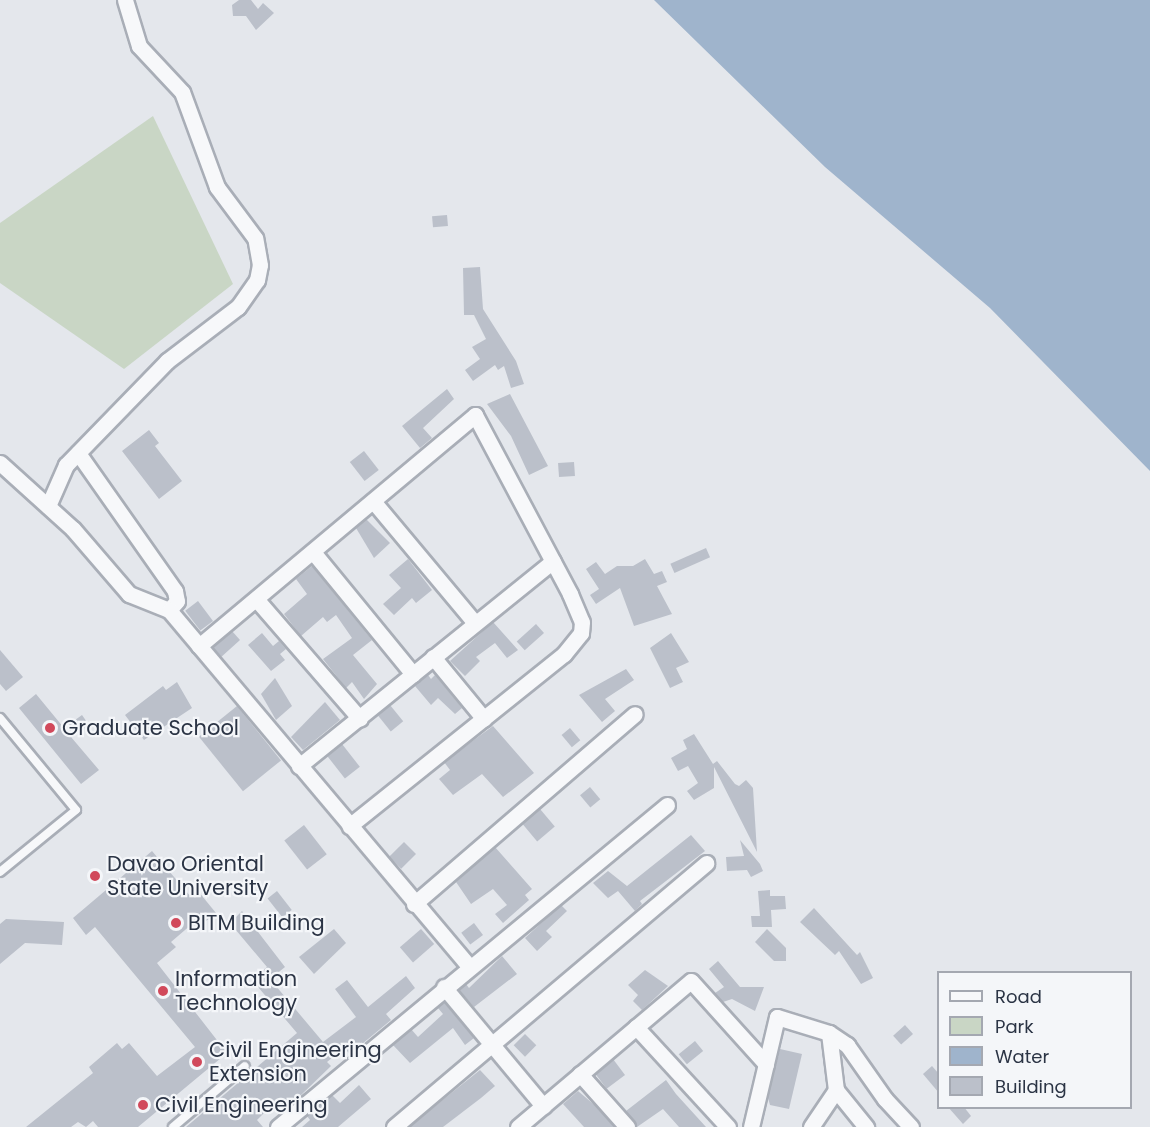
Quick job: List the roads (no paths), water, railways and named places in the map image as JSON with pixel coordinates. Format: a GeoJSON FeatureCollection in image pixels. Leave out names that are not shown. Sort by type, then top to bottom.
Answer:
{"type":"FeatureCollection","features":[{"type":"Feature","properties":{"kind":"street"},"geometry":{"type":"LineString","coordinates":[[48,506],[58,476],[78,453],[167,361],[238,307],[257,280],[260,265],[255,238],[217,187],[182,92],[140,46],[125,0]]}},
{"type":"Feature","properties":{"kind":"street"},"geometry":{"type":"LineString","coordinates":[[199,646],[257,600],[475,415],[578,610],[581,633],[564,654],[349,826]]}},
{"type":"Feature","properties":{"kind":"street"},"geometry":{"type":"LineString","coordinates":[[78,453],[175,591],[177,601],[169,610]]}},
{"type":"Feature","properties":{"kind":"street"},"geometry":{"type":"LineString","coordinates":[[0,464],[48,506],[129,594],[169,610],[414,904],[469,966]]}},
{"type":"Feature","properties":{"kind":"street"},"geometry":{"type":"LineString","coordinates":[[373,501],[474,622]]}},
{"type":"Feature","properties":{"kind":"street"},"geometry":{"type":"LineString","coordinates":[[313,552],[413,674]]}},
{"type":"Feature","properties":{"kind":"street"},"geometry":{"type":"LineString","coordinates":[[299,766],[360,719],[474,622],[553,561]]}},
{"type":"Feature","properties":{"kind":"street"},"geometry":{"type":"LineString","coordinates":[[257,600],[360,719]]}},
{"type":"Feature","properties":{"kind":"street"},"geometry":{"type":"LineString","coordinates":[[433,657],[484,719]]}},
{"type":"Feature","properties":{"kind":"street"},"geometry":{"type":"LineString","coordinates":[[414,904],[635,714]]}},
{"type":"Feature","properties":{"kind":"street"},"geometry":{"type":"LineString","coordinates":[[278,1127],[469,966],[667,805]]}},
{"type":"Feature","properties":{"kind":"street"},"geometry":{"type":"LineString","coordinates":[[394,1127],[706,863]]}},
{"type":"Feature","properties":{"kind":"street"},"geometry":{"type":"LineString","coordinates":[[525,1125],[543,1106],[691,981],[766,1064]]}},
{"type":"Feature","properties":{"kind":"street"},"geometry":{"type":"LineString","coordinates":[[444,987],[543,1106]]}},
{"type":"Feature","properties":{"kind":"street"},"geometry":{"type":"LineString","coordinates":[[751,1127],[777,1017],[829,1033],[862,1062],[885,1099],[911,1127]]}},
{"type":"Feature","properties":{"kind":"street"},"geometry":{"type":"LineString","coordinates":[[636,1027],[728,1127]]}},
{"type":"Feature","properties":{"kind":"street"},"geometry":{"type":"LineString","coordinates":[[829,1033],[836,1090],[866,1127]]}},
{"type":"Feature","properties":{"kind":"street"},"geometry":{"type":"LineString","coordinates":[[580,1074],[627,1127]]}},
{"type":"Feature","properties":{"kind":"street"},"geometry":{"type":"LineString","coordinates":[[811,1127],[836,1090]]}},
{"type":"Feature","properties":{"kind":"lane"},"geometry":{"type":"LineString","coordinates":[[0,718],[76,810],[0,872]]}},
{"type":"Feature","properties":{"kind":"lane"},"geometry":{"type":"LineString","coordinates":[[173,1127],[245,1066]]}},
{"type":"Feature","properties":{"kind":"water"},"geometry":{"type":"Polygon","coordinates":[[[654,0],[1150,0],[1150,471],[990,308],[825,167],[654,0]]]}},
{"type":"Feature","properties":{"kind":"place","name":"Graduate School"},"geometry":{"type":"Point","coordinates":[50,728]}},
{"type":"Feature","properties":{"kind":"place","name":"Davao Oriental State University"},"geometry":{"type":"Point","coordinates":[95,876]}},
{"type":"Feature","properties":{"kind":"place","name":"BITM Building"},"geometry":{"type":"Point","coordinates":[176,923]}},
{"type":"Feature","properties":{"kind":"place","name":"Information Technology"},"geometry":{"type":"Point","coordinates":[163,991]}},
{"type":"Feature","properties":{"kind":"place","name":"Civil Engineering Extension"},"geometry":{"type":"Point","coordinates":[197,1062]}},
{"type":"Feature","properties":{"kind":"place","name":"Civil Engineering"},"geometry":{"type":"Point","coordinates":[143,1105]}}]}
